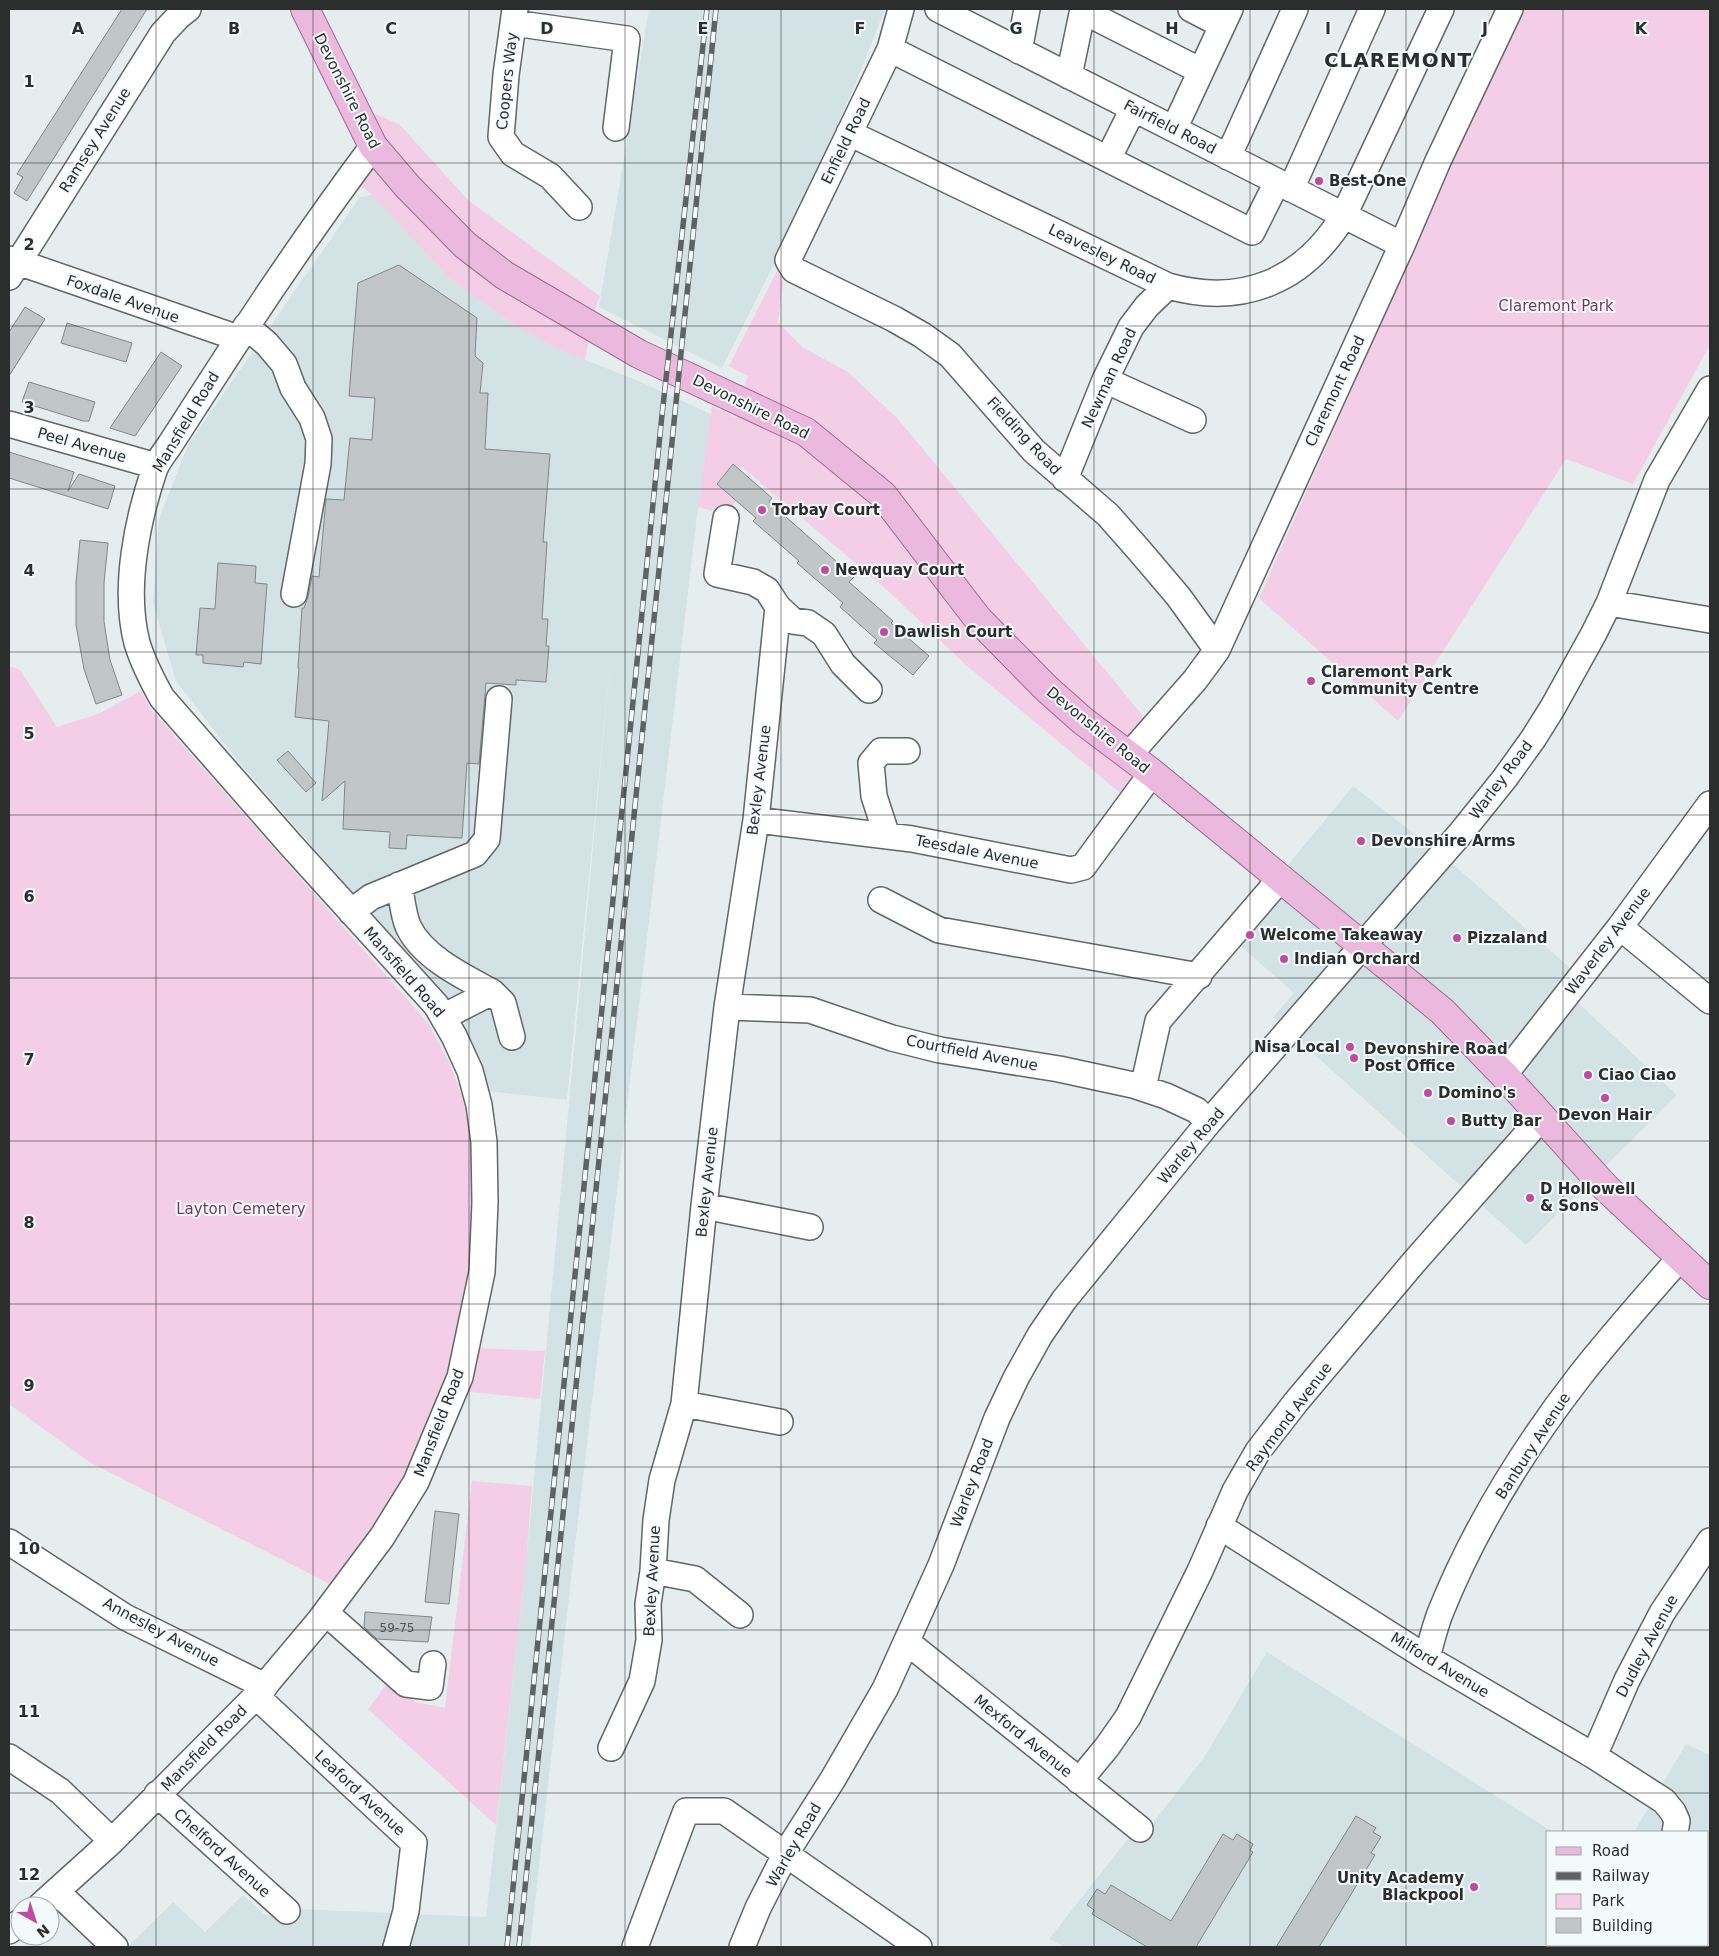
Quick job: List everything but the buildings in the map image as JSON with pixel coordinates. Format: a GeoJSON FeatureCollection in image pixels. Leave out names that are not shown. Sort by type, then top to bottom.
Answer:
{"type":"FeatureCollection","features":[{"type":"Feature","properties":{"kind":"main road","name":"Devonshire Road"},"geometry":{"type":"LineString","coordinates":[[305,9],[373,146],[408,187],[458,238],[504,275],[639,354],[798,428],[883,495],[978,619],[1047,689],[1442,1011],[1504,1075],[1595,1176],[1710,1285]]}},
{"type":"Feature","properties":{"kind":"street","name":"Ramsey Avenue"},"geometry":{"type":"LineString","coordinates":[[12,266],[163,33],[188,9]]}},
{"type":"Feature","properties":{"kind":"street","name":"Enfield Road"},"geometry":{"type":"LineString","coordinates":[[794,270],[788,260],[890,49],[901,9]]}},
{"type":"Feature","properties":{"kind":"street"},"geometry":{"type":"LineString","coordinates":[[1019,51],[1027,9]]}},
{"type":"Feature","properties":{"kind":"street"},"geometry":{"type":"LineString","coordinates":[[1174,130],[1226,17],[1191,9]]}},
{"type":"Feature","properties":{"kind":"street"},"geometry":{"type":"LineString","coordinates":[[1228,157],[1295,9]]}},
{"type":"Feature","properties":{"kind":"street"},"geometry":{"type":"LineString","coordinates":[[890,49],[1252,232],[1284,185],[1372,9]]}},
{"type":"Feature","properties":{"kind":"street","name":"Leavesley Road"},"geometry":{"type":"LineString","coordinates":[[850,133],[1168,286],[1192,293],[1217,294],[1239,292],[1262,286],[1281,278],[1321,248],[1344,215],[1441,9]]}},
{"type":"Feature","properties":{"kind":"street","name":"Claremont Road"},"geometry":{"type":"LineString","coordinates":[[1129,755],[1195,680],[1217,650],[1402,245],[1438,161],[1510,9]]}},
{"type":"Feature","properties":{"kind":"street"},"geometry":{"type":"LineString","coordinates":[[1069,76],[1083,10],[1201,72]]}},
{"type":"Feature","properties":{"kind":"street","name":"Fairfield Road"},"geometry":{"type":"LineString","coordinates":[[949,12],[1019,51],[1402,245]]}},
{"type":"Feature","properties":{"kind":"street"},"geometry":{"type":"LineString","coordinates":[[514,16],[627,39],[616,128]]}},
{"type":"Feature","properties":{"kind":"street","name":"Coopers Way"},"geometry":{"type":"LineString","coordinates":[[514,16],[506,75],[501,137],[513,154],[550,176],[578,207]]}},
{"type":"Feature","properties":{"kind":"street"},"geometry":{"type":"LineString","coordinates":[[1108,159],[1133,109]]}},
{"type":"Feature","properties":{"kind":"street","name":"Mansfield Road"},"geometry":{"type":"LineString","coordinates":[[51,1896],[112,1841],[260,1691],[326,1613],[382,1537],[416,1482],[460,1377],[482,1272],[485,1203],[484,1142],[470,1071],[454,1036],[436,1005],[162,698],[147,670],[137,642],[133,612],[132,578],[136,542],[144,504],[156,466],[242,332],[338,193],[373,146]]}},
{"type":"Feature","properties":{"kind":"street","name":"Foxdale Avenue"},"geometry":{"type":"LineString","coordinates":[[12,266],[242,332]]}},
{"type":"Feature","properties":{"kind":"street","name":"Fielding Road"},"geometry":{"type":"LineString","coordinates":[[794,270],[922,334],[943,350],[974,382],[1034,451],[1108,515],[1178,596],[1217,650]]}},
{"type":"Feature","properties":{"kind":"street","name":"Newman Road"},"geometry":{"type":"LineString","coordinates":[[1065,479],[1105,380],[1131,327],[1146,306],[1168,286]]}},
{"type":"Feature","properties":{"kind":"street"},"geometry":{"type":"LineString","coordinates":[[242,332],[267,344],[284,364],[294,388],[312,418],[319,439],[318,464],[294,594]]}},
{"type":"Feature","properties":{"kind":"street"},"geometry":{"type":"LineString","coordinates":[[1105,380],[1193,420]]}},
{"type":"Feature","properties":{"kind":"street","name":"Warley Road"},"geometry":{"type":"LineString","coordinates":[[742,1947],[758,1908],[786,1853],[864,1729],[885,1689],[941,1565],[997,1418],[1016,1378],[1040,1336],[1064,1300],[1209,1122],[1460,834],[1510,770],[1553,707],[1593,635],[1609,602],[1657,480],[1710,389]]}},
{"type":"Feature","properties":{"kind":"street","name":"Peel Avenue"},"geometry":{"type":"LineString","coordinates":[[9,424],[156,466]]}},
{"type":"Feature","properties":{"kind":"street"},"geometry":{"type":"LineString","coordinates":[[726,518],[717,574],[753,582],[767,590],[778,607],[793,621],[808,623],[824,634],[843,664],[869,690]]}},
{"type":"Feature","properties":{"kind":"street"},"geometry":{"type":"LineString","coordinates":[[1609,602],[1710,620]]}},
{"type":"Feature","properties":{"kind":"street","name":"Bexley Avenue"},"geometry":{"type":"LineString","coordinates":[[612,1748],[642,1681],[649,1640],[648,1604],[662,1480],[684,1404],[727,1007],[756,820],[778,607]]}},
{"type":"Feature","properties":{"kind":"street"},"geometry":{"type":"LineString","coordinates":[[351,912],[371,897],[475,854],[487,839],[498,699]]}},
{"type":"Feature","properties":{"kind":"street"},"geometry":{"type":"LineString","coordinates":[[888,836],[874,796],[871,763],[881,751],[907,750]]}},
{"type":"Feature","properties":{"kind":"street","name":"Teesdale Avenue"},"geometry":{"type":"LineString","coordinates":[[756,820],[888,836],[1071,870],[1083,867],[1152,773]]}},
{"type":"Feature","properties":{"kind":"street","name":"Waverley Avenue"},"geometry":{"type":"LineString","coordinates":[[1504,1075],[1620,927],[1710,804]]}},
{"type":"Feature","properties":{"kind":"street"},"geometry":{"type":"LineString","coordinates":[[1143,1088],[1158,1021],[1199,976],[1281,878]]}},
{"type":"Feature","properties":{"kind":"street"},"geometry":{"type":"LineString","coordinates":[[399,885],[408,925],[412,933],[433,957],[492,992],[503,1003],[512,1037]]}},
{"type":"Feature","properties":{"kind":"street"},"geometry":{"type":"LineString","coordinates":[[881,900],[939,930],[1199,976]]}},
{"type":"Feature","properties":{"kind":"street"},"geometry":{"type":"LineString","coordinates":[[1620,927],[1710,1000]]}},
{"type":"Feature","properties":{"kind":"street"},"geometry":{"type":"LineString","coordinates":[[443,1017],[492,992]]}},
{"type":"Feature","properties":{"kind":"street","name":"Courtfield Avenue"},"geometry":{"type":"LineString","coordinates":[[727,1007],[810,1010],[892,1038],[940,1050],[1059,1069],[1143,1088],[1196,1110],[1209,1122]]}},
{"type":"Feature","properties":{"kind":"street","name":"Raymond Avenue"},"geometry":{"type":"LineString","coordinates":[[1079,1781],[1107,1747],[1128,1717],[1171,1633],[1235,1491],[1258,1451],[1296,1402],[1414,1262],[1542,1117]]}},
{"type":"Feature","properties":{"kind":"street"},"geometry":{"type":"LineString","coordinates":[[704,1206],[810,1227]]}},
{"type":"Feature","properties":{"kind":"street","name":"Banbury Avenue"},"geometry":{"type":"LineString","coordinates":[[1427,1658],[1440,1613],[1459,1570],[1516,1467],[1580,1376],[1680,1258]]}},
{"type":"Feature","properties":{"kind":"street"},"geometry":{"type":"LineString","coordinates":[[684,1404],[780,1422]]}},
{"type":"Feature","properties":{"kind":"street","name":"Milford Avenue"},"geometry":{"type":"LineString","coordinates":[[1219,1526],[1427,1658],[1594,1756],[1664,1801],[1673,1812],[1677,1821],[1675,1831]]}},
{"type":"Feature","properties":{"kind":"street","name":"Dudley Avenue"},"geometry":{"type":"LineString","coordinates":[[1594,1756],[1627,1680],[1662,1613],[1710,1541]]}},
{"type":"Feature","properties":{"kind":"street","name":"Annesley Avenue"},"geometry":{"type":"LineString","coordinates":[[9,1542],[125,1616],[260,1691]]}},
{"type":"Feature","properties":{"kind":"street"},"geometry":{"type":"LineString","coordinates":[[653,1571],[696,1579],[740,1614]]}},
{"type":"Feature","properties":{"kind":"street"},"geometry":{"type":"LineString","coordinates":[[326,1613],[406,1684],[430,1687],[433,1664]]}},
{"type":"Feature","properties":{"kind":"street","name":"Mexford Avenue"},"geometry":{"type":"LineString","coordinates":[[907,1642],[1140,1829]]}},
{"type":"Feature","properties":{"kind":"street","name":"Leaford Avenue"},"geometry":{"type":"LineString","coordinates":[[260,1691],[414,1843],[406,1911],[396,1947]]}},
{"type":"Feature","properties":{"kind":"street"},"geometry":{"type":"LineString","coordinates":[[9,1757],[60,1792],[112,1841]]}},
{"type":"Feature","properties":{"kind":"street","name":"Chelford Avenue"},"geometry":{"type":"LineString","coordinates":[[157,1794],[287,1911]]}},
{"type":"Feature","properties":{"kind":"street"},"geometry":{"type":"LineString","coordinates":[[635,1947],[686,1811],[724,1812],[786,1853],[919,1947]]}},
{"type":"Feature","properties":{"kind":"street"},"geometry":{"type":"LineString","coordinates":[[60,1908],[115,1947]]}},
{"type":"Feature","properties":{"kind":"shaded area"},"geometry":{"type":"Polygon","coordinates":[[[649,9],[885,9],[853,90],[771,270],[722,368],[599,307],[649,9]]]}},
{"type":"Feature","properties":{"kind":"shaded area"},"geometry":{"type":"Polygon","coordinates":[[[373,195],[451,280],[512,323],[560,350],[636,380],[711,414],[698,507],[571,1579],[530,1947],[127,1947],[173,1902],[205,1932],[243,1895],[264,1914],[287,1920],[297,1909],[486,1917],[526,1564],[613,633],[567,1100],[488,1091],[477,1056],[444,997],[238,761],[176,681],[153,603],[159,519],[188,445],[360,197],[373,195]]]}},
{"type":"Feature","properties":{"kind":"shaded area"},"geometry":{"type":"Polygon","coordinates":[[[1353,786],[1453,864],[1571,969],[1556,987],[1576,1001],[1677,1095],[1526,1245],[1273,1017],[1294,993],[1229,936],[1353,786]]]}},
{"type":"Feature","properties":{"kind":"shaded area"},"geometry":{"type":"Polygon","coordinates":[[[1267,1652],[1551,1831],[1546,1831],[1546,1946],[1709,1946],[1709,1831],[1635,1831],[1686,1744],[1710,1755],[1710,1947],[1065,1947],[1049,1939],[1131,1835],[1139,1841],[1205,1756],[1267,1652]]]}},
{"type":"Feature","properties":{"kind":"green space","name":"Claremont Park"},"geometry":{"type":"Polygon","coordinates":[[[1523,9],[1710,9],[1710,345],[1633,484],[1566,459],[1398,721],[1259,598],[1462,141],[1523,9]]]}},
{"type":"Feature","properties":{"kind":"green space"},"geometry":{"type":"Polygon","coordinates":[[[356,106],[399,124],[469,201],[600,296],[594,312],[585,360],[560,350],[518,327],[451,280],[369,192],[354,182],[377,151],[356,106]]]}},
{"type":"Feature","properties":{"kind":"green space"},"geometry":{"type":"Polygon","coordinates":[[[778,269],[783,283],[778,322],[802,347],[848,372],[898,419],[1148,722],[1131,742],[1058,684],[1001,625],[940,547],[884,486],[744,388],[748,376],[729,366],[778,269]]]}},
{"type":"Feature","properties":{"kind":"green space"},"geometry":{"type":"Polygon","coordinates":[[[740,400],[806,432],[1123,750],[1131,779],[1124,796],[966,665],[888,591],[742,467],[739,469],[733,465],[717,484],[736,501],[728,515],[698,507],[712,406],[735,417],[740,400]]]}},
{"type":"Feature","properties":{"kind":"green space","name":"Layton Cemetery"},"geometry":{"type":"Polygon","coordinates":[[[9,666],[20,670],[57,727],[98,714],[141,691],[150,708],[428,1023],[450,1064],[463,1099],[470,1134],[474,1218],[463,1313],[451,1376],[428,1432],[396,1495],[332,1585],[91,1463],[9,1404],[9,666]]]}},
{"type":"Feature","properties":{"kind":"green space"},"geometry":{"type":"Polygon","coordinates":[[[475,1348],[545,1351],[540,1399],[462,1391],[475,1348]]]}},
{"type":"Feature","properties":{"kind":"green space"},"geometry":{"type":"Polygon","coordinates":[[[472,1481],[532,1486],[526,1564],[496,1825],[368,1709],[389,1681],[416,1702],[445,1708],[472,1481]]]}},
{"type":"Feature","properties":{"kind":"railway"},"geometry":{"type":"LineString","coordinates":[[507,1947],[662,415],[707,9]]}},
{"type":"Feature","properties":{"kind":"railway"},"geometry":{"type":"LineString","coordinates":[[519,1947],[716,9]]}},
{"type":"Feature","properties":{"kind":"place","name":"Best-One"},"geometry":{"type":"Point","coordinates":[1319,181]}},
{"type":"Feature","properties":{"kind":"place","name":"Torbay Court"},"geometry":{"type":"Point","coordinates":[762,510]}},
{"type":"Feature","properties":{"kind":"place","name":"Newquay Court"},"geometry":{"type":"Point","coordinates":[825,570]}},
{"type":"Feature","properties":{"kind":"place","name":"Dawlish Court"},"geometry":{"type":"Point","coordinates":[884,632]}},
{"type":"Feature","properties":{"kind":"place","name":"Claremont Park Community Centre"},"geometry":{"type":"Point","coordinates":[1311,681]}},
{"type":"Feature","properties":{"kind":"place","name":"Devonshire Arms"},"geometry":{"type":"Point","coordinates":[1361,841]}},
{"type":"Feature","properties":{"kind":"place","name":"Welcome Takeaway"},"geometry":{"type":"Point","coordinates":[1250,935]}},
{"type":"Feature","properties":{"kind":"place","name":"Pizzaland"},"geometry":{"type":"Point","coordinates":[1457,938]}},
{"type":"Feature","properties":{"kind":"place","name":"Indian Orchard"},"geometry":{"type":"Point","coordinates":[1284,959]}},
{"type":"Feature","properties":{"kind":"place","name":"Nisa Local"},"geometry":{"type":"Point","coordinates":[1350,1047]}},
{"type":"Feature","properties":{"kind":"place","name":"Devonshire Road Post Office"},"geometry":{"type":"Point","coordinates":[1354,1058]}},
{"type":"Feature","properties":{"kind":"place","name":"Ciao Ciao"},"geometry":{"type":"Point","coordinates":[1588,1075]}},
{"type":"Feature","properties":{"kind":"place","name":"Domino's"},"geometry":{"type":"Point","coordinates":[1428,1093]}},
{"type":"Feature","properties":{"kind":"place","name":"Devon Hair"},"geometry":{"type":"Point","coordinates":[1605,1098]}},
{"type":"Feature","properties":{"kind":"place","name":"Butty Bar"},"geometry":{"type":"Point","coordinates":[1451,1121]}},
{"type":"Feature","properties":{"kind":"place","name":"D Hollowell & Sons"},"geometry":{"type":"Point","coordinates":[1530,1198]}},
{"type":"Feature","properties":{"kind":"place","name":"Unity Academy Blackpool"},"geometry":{"type":"Point","coordinates":[1474,1887]}},
{"type":"Feature","properties":{"kind":"district","name":"CLAREMONT"},"geometry":{"type":"Point","coordinates":[1398,60]}}]}
